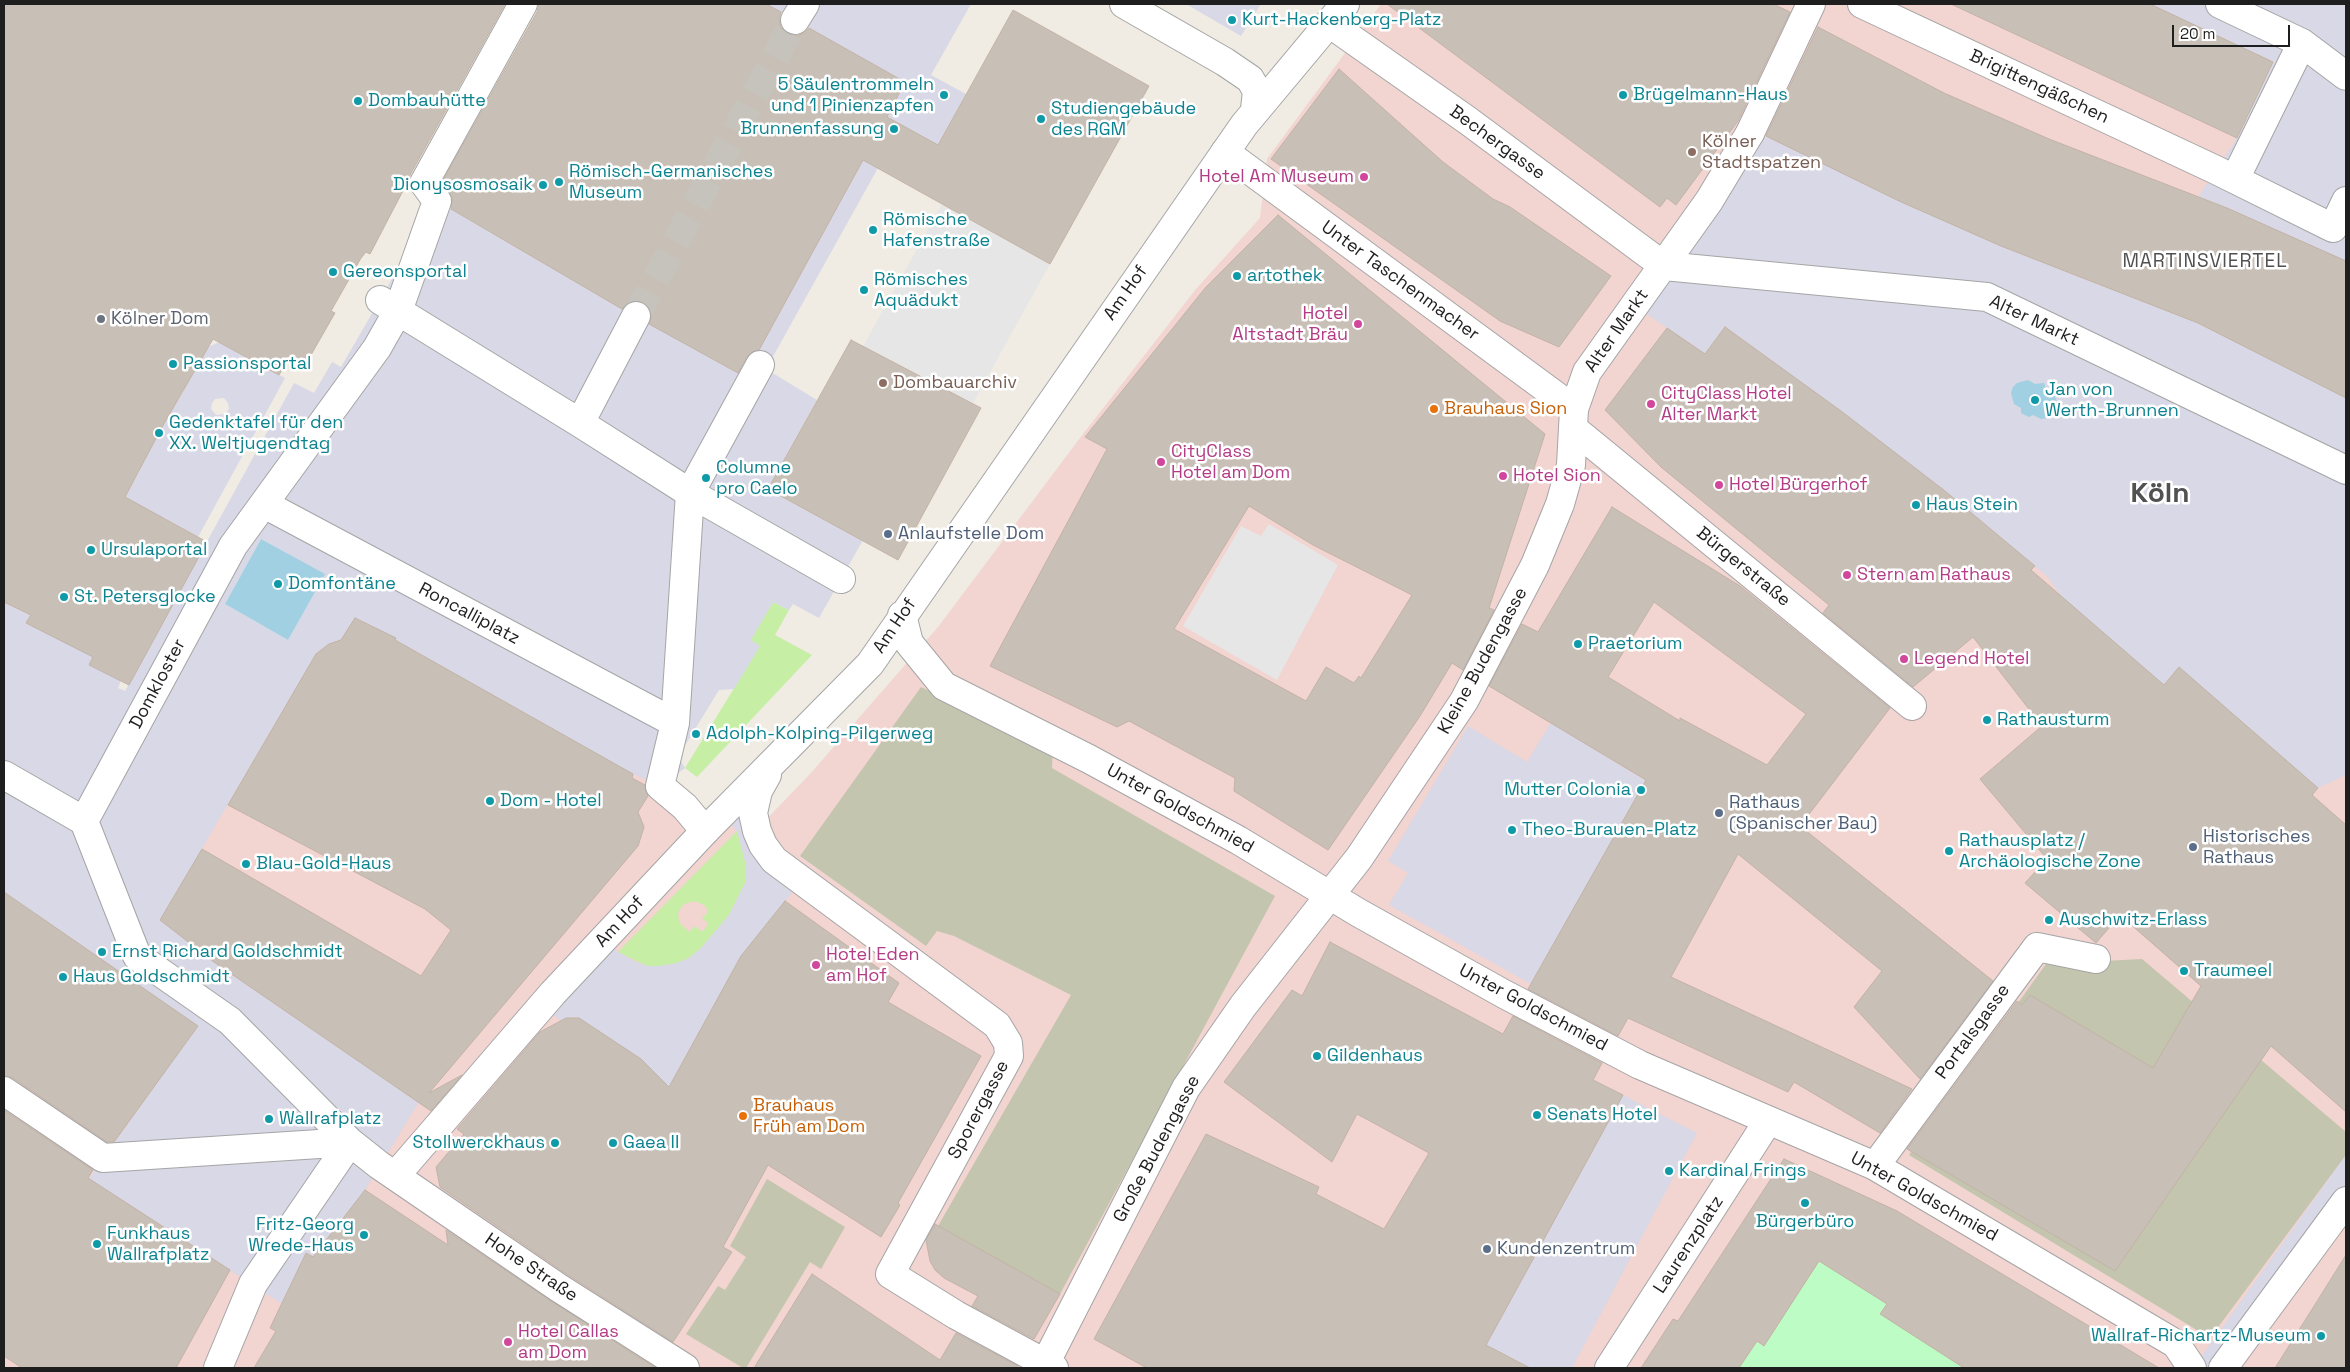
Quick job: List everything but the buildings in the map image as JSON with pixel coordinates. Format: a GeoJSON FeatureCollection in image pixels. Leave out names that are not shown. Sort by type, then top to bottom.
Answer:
{"type":"FeatureCollection","features":[{"type":"Feature","properties":{"kind":"street"},"geometry":{"type":"LineString","coordinates":[[264,504],[377,348],[389,306],[437,201],[424,183],[523,4]]}},
{"type":"Feature","properties":{"kind":"street"},"geometry":{"type":"LineString","coordinates":[[1124,4],[1225,62],[1250,79],[1257,92],[1255,109]]}},
{"type":"Feature","properties":{"kind":"street","name":"Alter Markt"},"geometry":{"type":"LineString","coordinates":[[1574,419],[1587,372],[1709,201],[1750,133],[1811,4]]}},
{"type":"Feature","properties":{"kind":"street","name":"Brigittengäßchen"},"geometry":{"type":"LineString","coordinates":[[1862,4],[2226,174],[2333,228],[2346,201]]}},
{"type":"Feature","properties":{"kind":"street"},"geometry":{"type":"LineString","coordinates":[[2220,4],[2302,43],[2346,76]]}},
{"type":"Feature","properties":{"kind":"street","name":"Am Hof"},"geometry":{"type":"LineString","coordinates":[[388,1170],[705,831],[870,664],[902,615],[1255,109],[1337,13]]}},
{"type":"Feature","properties":{"kind":"street","name":"Bechergasse"},"geometry":{"type":"LineString","coordinates":[[1337,13],[1467,120],[1664,266]]}},
{"type":"Feature","properties":{"kind":"street"},"geometry":{"type":"LineString","coordinates":[[2226,174],[2302,43]]}},
{"type":"Feature","properties":{"kind":"street","name":"Unter Taschenmacher"},"geometry":{"type":"LineString","coordinates":[[1225,152],[1574,419]]}},
{"type":"Feature","properties":{"kind":"street","name":"Alter Markt"},"geometry":{"type":"LineString","coordinates":[[1664,266],[1987,297],[2346,470]]}},
{"type":"Feature","properties":{"kind":"street"},"geometry":{"type":"LineString","coordinates":[[389,306],[690,493],[841,579]]}},
{"type":"Feature","properties":{"kind":"street"},"geometry":{"type":"LineString","coordinates":[[580,423],[636,316]]}},
{"type":"Feature","properties":{"kind":"street"},"geometry":{"type":"LineString","coordinates":[[705,831],[685,807],[660,786],[675,723],[690,493],[760,365]]}},
{"type":"Feature","properties":{"kind":"street","name":"Bürgerstraße"},"geometry":{"type":"LineString","coordinates":[[1574,419],[1912,706]]}},
{"type":"Feature","properties":{"kind":"street","name":"Kleine Budengasse"},"geometry":{"type":"LineString","coordinates":[[1328,896],[1359,858],[1464,701],[1545,544],[1560,504],[1571,465],[1574,419]]}},
{"type":"Feature","properties":{"kind":"street","name":"Domkloster"},"geometry":{"type":"LineString","coordinates":[[84,821],[233,546],[264,504]]}},
{"type":"Feature","properties":{"kind":"street","name":"Roncalliplatz"},"geometry":{"type":"LineString","coordinates":[[264,504],[675,723]]}},
{"type":"Feature","properties":{"kind":"street","name":"Unter Goldschmied"},"geometry":{"type":"LineString","coordinates":[[902,615],[909,643],[944,686],[1089,758],[1212,825],[1328,896],[1504,994],[1640,1065],[1876,1166],[2176,1344],[2192,1368]]}},
{"type":"Feature","properties":{"kind":"street","name":"Sporergasse"},"geometry":{"type":"LineString","coordinates":[[776,758],[758,791],[753,813],[756,831],[774,860],[997,1025],[1008,1043],[1009,1056],[890,1274],[956,1315],[1047,1367]]}},
{"type":"Feature","properties":{"kind":"street"},"geometry":{"type":"LineString","coordinates":[[4,775],[84,821],[137,956],[230,1021],[350,1142],[388,1170]]}},
{"type":"Feature","properties":{"kind":"street","name":"Große Budengasse"},"geometry":{"type":"LineString","coordinates":[[1047,1367],[1186,1088],[1243,1006],[1328,896]]}},
{"type":"Feature","properties":{"kind":"street","name":"Portalsgasse"},"geometry":{"type":"LineString","coordinates":[[1876,1166],[2037,947],[2096,959]]}},
{"type":"Feature","properties":{"kind":"street"},"geometry":{"type":"LineString","coordinates":[[4,1091],[103,1158],[350,1142]]}},
{"type":"Feature","properties":{"kind":"street","name":"Laurenzplatz"},"geometry":{"type":"LineString","coordinates":[[1610,1368],[1768,1121]]}},
{"type":"Feature","properties":{"kind":"street"},"geometry":{"type":"LineString","coordinates":[[218,1368],[252,1284],[350,1142]]}},
{"type":"Feature","properties":{"kind":"street","name":"Hohe Straße"},"geometry":{"type":"LineString","coordinates":[[388,1170],[558,1288],[685,1368]]}},
{"type":"Feature","properties":{"kind":"street"},"geometry":{"type":"LineString","coordinates":[[2224,1368],[2346,1201]]}},
{"type":"Feature","properties":{"kind":"shaded area"},"geometry":{"type":"Polygon","coordinates":[[[766,4],[971,4],[931,75],[966,94],[929,161],[893,141],[766,369],[817,400],[768,489],[863,540],[819,618],[793,604],[789,610],[773,602],[751,640],[760,646],[734,689],[719,690],[678,757],[685,768],[660,786],[633,774],[395,640],[396,638],[355,618],[341,640],[329,644],[316,654],[160,920],[213,961],[419,1102],[365,1190],[313,1257],[306,1253],[282,1304],[89,1179],[197,1026],[4,892],[4,592],[37,608],[27,623],[32,625],[34,622],[42,627],[41,630],[47,633],[51,621],[57,624],[59,621],[65,625],[64,629],[69,632],[70,629],[75,629],[78,625],[74,624],[84,614],[79,606],[88,596],[85,590],[74,587],[81,573],[85,575],[92,570],[88,562],[103,535],[105,534],[112,538],[111,540],[116,543],[120,540],[123,542],[124,538],[122,536],[126,528],[129,530],[131,526],[128,524],[129,520],[116,515],[117,513],[113,511],[115,508],[111,501],[114,494],[118,495],[121,490],[118,485],[109,482],[116,469],[135,479],[141,467],[123,458],[138,429],[156,438],[162,427],[144,417],[159,390],[178,400],[184,389],[165,378],[180,350],[199,360],[206,348],[219,342],[285,378],[198,537],[164,518],[137,566],[142,570],[89,665],[103,672],[106,667],[123,676],[118,688],[125,691],[294,383],[314,393],[332,362],[341,367],[437,201],[743,376],[905,82],[766,4]],[[224,398],[215,399],[212,403],[211,409],[216,415],[225,414],[229,409],[228,403],[224,398]],[[261,539],[225,604],[288,640],[324,574],[261,539]]]}},
{"type":"Feature","properties":{"kind":"shaded area","name":"Kurt-Hackenberg-Platz"},"geometry":{"type":"Polygon","coordinates":[[[1186,4],[1261,4],[1241,36],[1186,4]]]}},
{"type":"Feature","properties":{"kind":"shaded area"},"geometry":{"type":"Polygon","coordinates":[[[1381,4],[2346,4],[2346,1368],[4,1368],[4,958],[44,903],[313,642],[353,606],[638,764],[710,821],[757,829],[811,773],[938,627],[1083,434],[1196,289],[1260,218],[1267,159],[1381,4]]]}},
{"type":"Feature","properties":{"kind":"shaded area"},"geometry":{"type":"Polygon","coordinates":[[[2150,4],[2346,4],[2346,261],[2198,197],[2237,138],[2273,62],[2150,4]]]}},
{"type":"Feature","properties":{"kind":"shaded area"},"geometry":{"type":"Polygon","coordinates":[[[1750,133],[1770,138],[1901,202],[2006,248],[2220,333],[2346,397],[2346,775],[2318,788],[2179,667],[2164,685],[2063,598],[2047,576],[1989,531],[1945,491],[1726,327],[1705,354],[1635,306],[1750,133]],[[2028,380],[2021,413],[2033,415],[2041,419],[2055,396],[2028,380]]]}},
{"type":"Feature","properties":{"kind":"shaded area"},"geometry":{"type":"Polygon","coordinates":[[[942,204],[1050,264],[973,403],[863,346],[942,204]]]}},
{"type":"Feature","properties":{"kind":"shaded area"},"geometry":{"type":"Polygon","coordinates":[[[1269,524],[1338,565],[1277,680],[1183,626],[1241,526],[1261,536],[1269,524]]]}},
{"type":"Feature","properties":{"kind":"shaded area"},"geometry":{"type":"Polygon","coordinates":[[[921,687],[1053,747],[1052,768],[1275,896],[1060,1294],[938,1226],[1071,995],[954,936],[937,931],[926,946],[800,856],[921,687]]]}},
{"type":"Feature","properties":{"kind":"shaded area","name":"Theo-Burauen-Platz"},"geometry":{"type":"Polygon","coordinates":[[[1550,724],[1553,724],[1646,781],[1531,984],[1389,905],[1408,873],[1388,861],[1468,726],[1527,762],[1550,724]]]}},
{"type":"Feature","properties":{"kind":"shaded area"},"geometry":{"type":"Polygon","coordinates":[[[739,797],[792,893],[741,956],[659,1106],[641,1059],[579,1018],[573,1017],[561,1021],[542,1006],[602,942],[634,961],[647,966],[677,963],[689,958],[701,948],[729,915],[745,883],[746,865],[737,831],[722,814],[739,797]]]}},
{"type":"Feature","properties":{"kind":"shaded area"},"geometry":{"type":"Polygon","coordinates":[[[2142,959],[2346,1132],[2346,1155],[2210,1338],[1909,1155],[2046,964],[2142,959]]]}},
{"type":"Feature","properties":{"kind":"shaded area"},"geometry":{"type":"Polygon","coordinates":[[[1623,1095],[1697,1133],[1572,1368],[1530,1368],[1486,1345],[1623,1095]]]}},
{"type":"Feature","properties":{"kind":"shaded area"},"geometry":{"type":"Polygon","coordinates":[[[2346,1155],[2346,1201],[2223,1368],[2193,1368],[2346,1155]]]}},
{"type":"Feature","properties":{"kind":"shaded area"},"geometry":{"type":"Polygon","coordinates":[[[767,1179],[845,1227],[821,1269],[810,1262],[746,1368],[743,1368],[686,1334],[718,1286],[725,1290],[746,1257],[730,1246],[767,1179]]]}},
{"type":"Feature","properties":{"kind":"green space"},"geometry":{"type":"Polygon","coordinates":[[[773,602],[789,610],[775,635],[812,655],[697,777],[685,768],[760,646],[750,640],[773,602]]]}},
{"type":"Feature","properties":{"kind":"green space"},"geometry":{"type":"Polygon","coordinates":[[[737,831],[746,865],[745,884],[729,915],[701,948],[689,958],[677,963],[661,966],[647,966],[618,952],[737,831]],[[694,901],[684,904],[678,912],[679,922],[689,932],[695,926],[703,931],[707,926],[707,922],[702,918],[708,912],[704,905],[694,901]]]}},
{"type":"Feature","properties":{"kind":"green space"},"geometry":{"type":"Polygon","coordinates":[[[1820,1260],[1887,1304],[1881,1314],[1964,1368],[1739,1368],[1757,1342],[1764,1346],[1820,1260]]]}},
{"type":"Feature","properties":{"kind":"water","name":"Jan von Werth-Brunnen"},"geometry":{"type":"Polygon","coordinates":[[[2028,380],[2035,384],[2044,383],[2047,391],[2055,396],[2058,407],[2053,417],[2041,419],[2033,415],[2029,417],[2021,413],[2021,408],[2014,404],[2011,393],[2013,387],[2017,383],[2028,380]]]}},
{"type":"Feature","properties":{"kind":"water","name":"Domfontäne"},"geometry":{"type":"Polygon","coordinates":[[[261,539],[325,574],[288,640],[225,604],[261,539]]]}},
{"type":"Feature","properties":{"kind":"tunnel"},"geometry":{"type":"LineString","coordinates":[[636,316],[795,20]]}},
{"type":"Feature","properties":{"kind":"place","name":"Kurt-Hackenberg-Platz"},"geometry":{"type":"Point","coordinates":[1232,20]}},
{"type":"Feature","properties":{"kind":"place","name":"5 Säulentrommeln und 1 Pinienzapfen"},"geometry":{"type":"Point","coordinates":[944,95]}},
{"type":"Feature","properties":{"kind":"place","name":"Brügelmann-Haus"},"geometry":{"type":"Point","coordinates":[1623,95]}},
{"type":"Feature","properties":{"kind":"place","name":"Dombauhütte"},"geometry":{"type":"Point","coordinates":[358,101]}},
{"type":"Feature","properties":{"kind":"place","name":"Studiengebäude des RGM"},"geometry":{"type":"Point","coordinates":[1041,119]}},
{"type":"Feature","properties":{"kind":"place","name":"Brunnenfassung"},"geometry":{"type":"Point","coordinates":[894,129]}},
{"type":"Feature","properties":{"kind":"place","name":"Kölner Stadtspatzen"},"geometry":{"type":"Point","coordinates":[1692,152]}},
{"type":"Feature","properties":{"kind":"place","name":"Hotel Am Museum"},"geometry":{"type":"Point","coordinates":[1364,177]}},
{"type":"Feature","properties":{"kind":"place","name":"Römisch-Germanisches Museum"},"geometry":{"type":"Point","coordinates":[559,182]}},
{"type":"Feature","properties":{"kind":"place","name":"Dionysosmosaik"},"geometry":{"type":"Point","coordinates":[543,185]}},
{"type":"Feature","properties":{"kind":"place","name":"Römische Hafenstraße"},"geometry":{"type":"Point","coordinates":[873,230]}},
{"type":"Feature","properties":{"kind":"place","name":"Gereonsportal"},"geometry":{"type":"Point","coordinates":[333,272]}},
{"type":"Feature","properties":{"kind":"place","name":"artothek"},"geometry":{"type":"Point","coordinates":[1237,276]}},
{"type":"Feature","properties":{"kind":"place","name":"Römisches Aquädukt"},"geometry":{"type":"Point","coordinates":[864,290]}},
{"type":"Feature","properties":{"kind":"place","name":"Kölner Dom"},"geometry":{"type":"Point","coordinates":[101,319]}},
{"type":"Feature","properties":{"kind":"place","name":"Hotel Altstadt Bräu"},"geometry":{"type":"Point","coordinates":[1358,324]}},
{"type":"Feature","properties":{"kind":"place","name":"Passionsportal"},"geometry":{"type":"Point","coordinates":[173,364]}},
{"type":"Feature","properties":{"kind":"place","name":"Dombauarchiv"},"geometry":{"type":"Point","coordinates":[883,383]}},
{"type":"Feature","properties":{"kind":"place","name":"Jan von Werth-Brunnen"},"geometry":{"type":"Point","coordinates":[2035,400]}},
{"type":"Feature","properties":{"kind":"place","name":"CityClass Hotel Alter Markt"},"geometry":{"type":"Point","coordinates":[1651,404]}},
{"type":"Feature","properties":{"kind":"place","name":"Brauhaus Sion"},"geometry":{"type":"Point","coordinates":[1434,409]}},
{"type":"Feature","properties":{"kind":"place","name":"Gedenktafel für den XX. Weltjugendtag"},"geometry":{"type":"Point","coordinates":[159,433]}},
{"type":"Feature","properties":{"kind":"place","name":"CityClass Hotel am Dom"},"geometry":{"type":"Point","coordinates":[1161,462]}},
{"type":"Feature","properties":{"kind":"place","name":"Hotel Sion"},"geometry":{"type":"Point","coordinates":[1503,476]}},
{"type":"Feature","properties":{"kind":"place","name":"Columne pro Caelo"},"geometry":{"type":"Point","coordinates":[706,478]}},
{"type":"Feature","properties":{"kind":"place","name":"Hotel Bürgerhof"},"geometry":{"type":"Point","coordinates":[1719,485]}},
{"type":"Feature","properties":{"kind":"place","name":"Haus Stein"},"geometry":{"type":"Point","coordinates":[1916,505]}},
{"type":"Feature","properties":{"kind":"place","name":"Anlaufstelle Dom"},"geometry":{"type":"Point","coordinates":[888,534]}},
{"type":"Feature","properties":{"kind":"place","name":"Ursulaportal"},"geometry":{"type":"Point","coordinates":[91,550]}},
{"type":"Feature","properties":{"kind":"place","name":"Stern am Rathaus"},"geometry":{"type":"Point","coordinates":[1847,575]}},
{"type":"Feature","properties":{"kind":"place","name":"Domfontäne"},"geometry":{"type":"Point","coordinates":[278,584]}},
{"type":"Feature","properties":{"kind":"place","name":"St. Petersglocke"},"geometry":{"type":"Point","coordinates":[64,597]}},
{"type":"Feature","properties":{"kind":"place","name":"Praetorium"},"geometry":{"type":"Point","coordinates":[1578,644]}},
{"type":"Feature","properties":{"kind":"place","name":"Legend Hotel"},"geometry":{"type":"Point","coordinates":[1904,659]}},
{"type":"Feature","properties":{"kind":"place","name":"Rathausturm"},"geometry":{"type":"Point","coordinates":[1987,720]}},
{"type":"Feature","properties":{"kind":"place","name":"Adolph-Kolping-Pilgerweg"},"geometry":{"type":"Point","coordinates":[696,734]}},
{"type":"Feature","properties":{"kind":"place","name":"Mutter Colonia"},"geometry":{"type":"Point","coordinates":[1641,790]}},
{"type":"Feature","properties":{"kind":"place","name":"Dom - Hotel"},"geometry":{"type":"Point","coordinates":[490,801]}},
{"type":"Feature","properties":{"kind":"place","name":"Rathaus (Spanischer Bau)"},"geometry":{"type":"Point","coordinates":[1719,813]}},
{"type":"Feature","properties":{"kind":"place","name":"Theo-Burauen-Platz"},"geometry":{"type":"Point","coordinates":[1512,830]}},
{"type":"Feature","properties":{"kind":"place","name":"Historisches Rathaus"},"geometry":{"type":"Point","coordinates":[2193,847]}},
{"type":"Feature","properties":{"kind":"place","name":"Rathausplatz / Archäologische Zone"},"geometry":{"type":"Point","coordinates":[1949,851]}},
{"type":"Feature","properties":{"kind":"place","name":"Blau-Gold-Haus"},"geometry":{"type":"Point","coordinates":[246,864]}},
{"type":"Feature","properties":{"kind":"place","name":"Auschwitz-Erlass"},"geometry":{"type":"Point","coordinates":[2049,920]}},
{"type":"Feature","properties":{"kind":"place","name":"Ernst Richard Goldschmidt"},"geometry":{"type":"Point","coordinates":[102,952]}},
{"type":"Feature","properties":{"kind":"place","name":"Hotel Eden am Hof"},"geometry":{"type":"Point","coordinates":[816,965]}},
{"type":"Feature","properties":{"kind":"place","name":"Traumeel"},"geometry":{"type":"Point","coordinates":[2184,971]}},
{"type":"Feature","properties":{"kind":"place","name":"Haus Goldschmidt"},"geometry":{"type":"Point","coordinates":[63,977]}},
{"type":"Feature","properties":{"kind":"place","name":"Gildenhaus"},"geometry":{"type":"Point","coordinates":[1317,1056]}},
{"type":"Feature","properties":{"kind":"place","name":"Senats Hotel"},"geometry":{"type":"Point","coordinates":[1537,1115]}},
{"type":"Feature","properties":{"kind":"place","name":"Brauhaus Früh am Dom"},"geometry":{"type":"Point","coordinates":[743,1116]}},
{"type":"Feature","properties":{"kind":"place","name":"Wallrafplatz"},"geometry":{"type":"Point","coordinates":[269,1119]}},
{"type":"Feature","properties":{"kind":"place","name":"Stollwerckhaus"},"geometry":{"type":"Point","coordinates":[555,1143]}},
{"type":"Feature","properties":{"kind":"place","name":"Gaea II"},"geometry":{"type":"Point","coordinates":[613,1143]}},
{"type":"Feature","properties":{"kind":"place","name":"Kardinal Frings"},"geometry":{"type":"Point","coordinates":[1669,1171]}},
{"type":"Feature","properties":{"kind":"place","name":"Bürgerbüro"},"geometry":{"type":"Point","coordinates":[1805,1203]}},
{"type":"Feature","properties":{"kind":"place","name":"Fritz-Georg Wrede-Haus"},"geometry":{"type":"Point","coordinates":[364,1235]}},
{"type":"Feature","properties":{"kind":"place","name":"Funkhaus Wallrafplatz"},"geometry":{"type":"Point","coordinates":[97,1244]}},
{"type":"Feature","properties":{"kind":"place","name":"Kundenzentrum"},"geometry":{"type":"Point","coordinates":[1487,1249]}},
{"type":"Feature","properties":{"kind":"place","name":"Wallraf-Richartz-Museum"},"geometry":{"type":"Point","coordinates":[2321,1336]}},
{"type":"Feature","properties":{"kind":"place","name":"Hotel Callas am Dom"},"geometry":{"type":"Point","coordinates":[508,1342]}},
{"type":"Feature","properties":{"kind":"district","name":"MARTINSVIERTEL"},"geometry":{"type":"Point","coordinates":[2205,262]}},
{"type":"Feature","properties":{"kind":"district","name":"Köln"},"geometry":{"type":"Point","coordinates":[2160,494]}}]}
